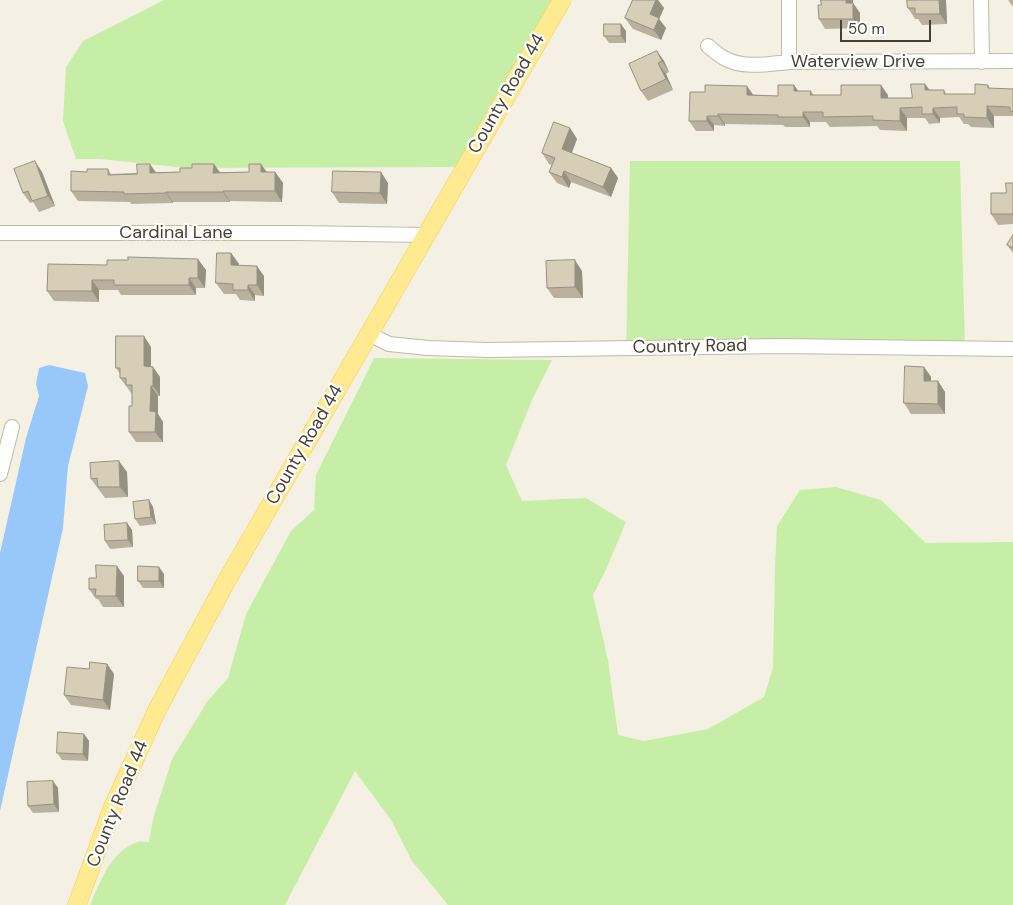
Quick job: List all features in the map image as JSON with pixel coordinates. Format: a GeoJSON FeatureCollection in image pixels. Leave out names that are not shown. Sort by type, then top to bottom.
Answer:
{"type":"FeatureCollection","features":[{"type":"Feature","properties":{"kind":"main road","name":"County Road 44"},"geometry":{"type":"LineString","coordinates":[[77,905],[112,809],[157,710],[227,580],[562,0]]}},
{"type":"Feature","properties":{"kind":"street"},"geometry":{"type":"LineString","coordinates":[[788,62],[789,0]]}},
{"type":"Feature","properties":{"kind":"street"},"geometry":{"type":"LineString","coordinates":[[981,0],[982,62]]}},
{"type":"Feature","properties":{"kind":"street","name":"Waterview Drive"},"geometry":{"type":"LineString","coordinates":[[708,46],[725,59],[752,65],[788,62],[1013,62]]}},
{"type":"Feature","properties":{"kind":"street","name":"Cardinal Lane"},"geometry":{"type":"LineString","coordinates":[[0,233],[426,235]]}},
{"type":"Feature","properties":{"kind":"street","name":"Country Road"},"geometry":{"type":"LineString","coordinates":[[369,334],[389,344],[428,348],[488,350],[772,346],[1013,349]]}},
{"type":"Feature","properties":{"kind":"street"},"geometry":{"type":"LineString","coordinates":[[0,474],[12,427]]}},
{"type":"Feature","properties":{"kind":"green space"},"geometry":{"type":"Polygon","coordinates":[[[164,0],[553,0],[456,167],[186,168],[100,159],[76,159],[63,121],[66,67],[83,41],[164,0]]]}},
{"type":"Feature","properties":{"kind":"green space"},"geometry":{"type":"Polygon","coordinates":[[[630,161],[960,161],[965,348],[626,354],[630,161]]]}},
{"type":"Feature","properties":{"kind":"green space"},"geometry":{"type":"Polygon","coordinates":[[[374,358],[552,360],[532,400],[506,465],[522,501],[586,498],[626,522],[593,595],[608,660],[618,735],[644,741],[708,729],[764,697],[773,667],[777,526],[800,490],[836,487],[881,500],[926,543],[1013,542],[1013,905],[448,905],[412,861],[391,820],[355,771],[285,905],[90,905],[108,868],[120,852],[137,842],[149,842],[153,819],[172,759],[207,702],[228,678],[246,614],[291,531],[314,510],[316,475],[374,358]]]}},
{"type":"Feature","properties":{"kind":"water"},"geometry":{"type":"Polygon","coordinates":[[[49,365],[85,373],[88,386],[68,466],[63,528],[0,811],[0,553],[26,438],[39,396],[36,384],[39,368],[49,365]]]}},
{"type":"Feature","properties":{"kind":"building"},"geometry":{"type":"Polygon","coordinates":[[[633,0],[656,0],[650,14],[659,18],[654,30],[625,18],[633,0]]]}},
{"type":"Feature","properties":{"kind":"building"},"geometry":{"type":"Polygon","coordinates":[[[821,0],[846,0],[846,3],[853,3],[853,19],[819,19],[818,5],[821,5],[821,0]]]}},
{"type":"Feature","properties":{"kind":"building"},"geometry":{"type":"Polygon","coordinates":[[[907,0],[939,0],[940,14],[915,14],[915,8],[908,8],[907,0]]]}},
{"type":"Feature","properties":{"kind":"building"},"geometry":{"type":"Polygon","coordinates":[[[604,24],[621,24],[621,36],[604,36],[604,24]]]}},
{"type":"Feature","properties":{"kind":"building"},"geometry":{"type":"Polygon","coordinates":[[[657,51],[662,61],[658,63],[666,79],[641,91],[629,64],[657,51]]]}},
{"type":"Feature","properties":{"kind":"building"},"geometry":{"type":"Polygon","coordinates":[[[911,84],[925,84],[925,90],[944,90],[944,94],[975,94],[975,84],[988,85],[988,88],[1013,89],[1013,112],[1010,111],[1010,107],[987,106],[987,118],[964,117],[964,114],[957,114],[957,107],[933,108],[933,114],[922,114],[922,107],[900,108],[900,121],[873,120],[873,116],[823,117],[823,112],[803,112],[803,117],[718,114],[718,116],[707,116],[707,121],[689,121],[690,92],[705,92],[705,85],[747,86],[747,95],[778,96],[778,85],[794,85],[794,91],[811,91],[810,95],[841,95],[841,85],[881,85],[881,98],[912,98],[911,84]]]}},
{"type":"Feature","properties":{"kind":"building"},"geometry":{"type":"Polygon","coordinates":[[[554,122],[570,128],[562,149],[611,168],[603,187],[564,171],[562,177],[549,172],[555,158],[542,153],[554,122]]]}},
{"type":"Feature","properties":{"kind":"building"},"geometry":{"type":"Polygon","coordinates":[[[35,161],[48,196],[32,201],[28,191],[23,193],[14,169],[35,161]]]}},
{"type":"Feature","properties":{"kind":"building"},"geometry":{"type":"Polygon","coordinates":[[[137,164],[150,164],[150,173],[180,172],[180,168],[192,168],[192,164],[214,164],[213,173],[249,172],[249,164],[261,164],[261,172],[275,172],[275,191],[124,194],[124,192],[71,191],[71,171],[87,172],[87,169],[108,169],[108,175],[137,174],[137,164]]]}},
{"type":"Feature","properties":{"kind":"building"},"geometry":{"type":"Polygon","coordinates":[[[333,171],[381,172],[380,193],[332,192],[333,171]]]}},
{"type":"Feature","properties":{"kind":"building"},"geometry":{"type":"Polygon","coordinates":[[[1006,183],[1013,183],[1013,214],[991,214],[991,193],[1006,193],[1006,183]]]}},
{"type":"Feature","properties":{"kind":"building"},"geometry":{"type":"Polygon","coordinates":[[[1013,235],[1013,248],[1007,245],[1013,235]]]}},
{"type":"Feature","properties":{"kind":"building"},"geometry":{"type":"Polygon","coordinates":[[[217,253],[231,253],[231,265],[257,266],[257,285],[248,285],[248,290],[233,290],[233,284],[216,283],[217,253]]]}},
{"type":"Feature","properties":{"kind":"building"},"geometry":{"type":"Polygon","coordinates":[[[128,257],[198,259],[198,278],[189,278],[189,285],[114,285],[114,280],[92,280],[92,291],[47,291],[48,264],[107,265],[107,260],[128,260],[128,257]]]}},
{"type":"Feature","properties":{"kind":"building"},"geometry":{"type":"Polygon","coordinates":[[[575,260],[575,287],[547,288],[546,261],[575,260]]]}},
{"type":"Feature","properties":{"kind":"building"},"geometry":{"type":"Polygon","coordinates":[[[116,336],[144,336],[144,366],[153,367],[150,411],[156,412],[155,432],[129,432],[129,406],[132,406],[132,385],[126,385],[126,378],[120,378],[120,368],[116,368],[116,336]]]}},
{"type":"Feature","properties":{"kind":"building"},"geometry":{"type":"Polygon","coordinates":[[[905,366],[924,367],[924,381],[938,381],[938,404],[904,403],[905,366]]]}},
{"type":"Feature","properties":{"kind":"building"},"geometry":{"type":"Polygon","coordinates":[[[119,461],[120,487],[98,487],[97,478],[91,479],[90,463],[119,461]]]}},
{"type":"Feature","properties":{"kind":"building"},"geometry":{"type":"Polygon","coordinates":[[[149,500],[151,517],[135,519],[133,502],[149,500]]]}},
{"type":"Feature","properties":{"kind":"building"},"geometry":{"type":"Polygon","coordinates":[[[127,523],[128,540],[105,541],[104,525],[127,523]]]}},
{"type":"Feature","properties":{"kind":"building"},"geometry":{"type":"Polygon","coordinates":[[[96,565],[117,566],[116,596],[95,596],[96,589],[89,589],[89,578],[96,578],[96,565]]]}},
{"type":"Feature","properties":{"kind":"building"},"geometry":{"type":"Polygon","coordinates":[[[138,566],[159,567],[159,581],[138,581],[138,566]]]}},
{"type":"Feature","properties":{"kind":"building"},"geometry":{"type":"Polygon","coordinates":[[[90,662],[107,664],[103,700],[64,695],[67,667],[89,669],[90,662]]]}},
{"type":"Feature","properties":{"kind":"building"},"geometry":{"type":"Polygon","coordinates":[[[58,732],[84,734],[83,754],[57,753],[58,732]]]}},
{"type":"Feature","properties":{"kind":"building"},"geometry":{"type":"Polygon","coordinates":[[[53,781],[54,804],[28,806],[27,782],[53,781]]]}}]}
